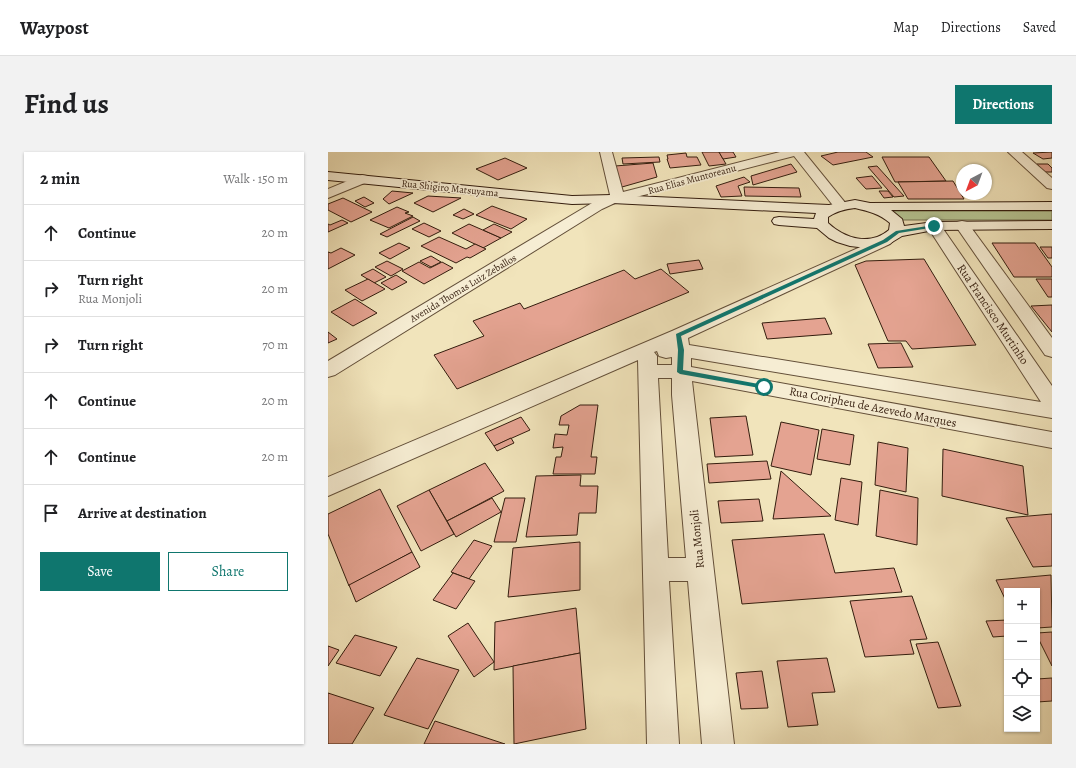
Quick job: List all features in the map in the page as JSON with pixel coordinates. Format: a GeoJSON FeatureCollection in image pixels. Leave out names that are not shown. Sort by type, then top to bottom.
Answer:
{"type":"FeatureCollection","features":[{"type":"Feature","properties":{"kind":"street"},"geometry":{"type":"LineString","coordinates":[[606,152],[609,200]]}},
{"type":"Feature","properties":{"kind":"street"},"geometry":{"type":"LineString","coordinates":[[796,152],[835,207]]}},
{"type":"Feature","properties":{"kind":"street","name":"Rua Elias Muntoreanu"},"geometry":{"type":"LineString","coordinates":[[609,200],[796,152]]}},
{"type":"Feature","properties":{"kind":"street"},"geometry":{"type":"LineString","coordinates":[[1014,152],[1052,185]]}},
{"type":"Feature","properties":{"kind":"street","name":"Rua Shigiro Matsuyama"},"geometry":{"type":"LineString","coordinates":[[328,176],[572,200],[609,200]]}},
{"type":"Feature","properties":{"kind":"street"},"geometry":{"type":"LineString","coordinates":[[328,194],[362,179]]}},
{"type":"Feature","properties":{"kind":"street"},"geometry":{"type":"LineString","coordinates":[[609,200],[835,207],[855,204],[870,206],[1052,206]]}},
{"type":"Feature","properties":{"kind":"street"},"geometry":{"type":"LineString","coordinates":[[609,200],[821,224]]}},
{"type":"Feature","properties":{"kind":"street","name":"Avenida Thomas Luiz Zeballos"},"geometry":{"type":"LineString","coordinates":[[328,370],[609,200]]}},
{"type":"Feature","properties":{"kind":"street"},"geometry":{"type":"LineString","coordinates":[[328,487],[647,358],[680,352],[845,259],[891,236],[897,222],[887,213],[870,206]]}},
{"type":"Feature","properties":{"kind":"street"},"geometry":{"type":"LineString","coordinates":[[835,207],[821,216],[821,224],[829,233],[842,239],[864,243],[934,226],[1052,225]]}},
{"type":"Feature","properties":{"kind":"street","name":"Rua Francisco Murtinho"},"geometry":{"type":"LineString","coordinates":[[962,225],[1047,344]]}},
{"type":"Feature","properties":{"kind":"street","name":"Rua Francisco Murtinho"},"geometry":{"type":"LineString","coordinates":[[934,226],[1052,402]]}},
{"type":"Feature","properties":{"kind":"street"},"geometry":{"type":"LineString","coordinates":[[842,239],[845,259]]}},
{"type":"Feature","properties":{"kind":"street"},"geometry":{"type":"LineString","coordinates":[[1008,337],[1047,344]]}},
{"type":"Feature","properties":{"kind":"street","name":"Rua Coripheu de Azevedo Marques"},"geometry":{"type":"LineString","coordinates":[[647,358],[680,352],[768,364],[1052,411]]}},
{"type":"Feature","properties":{"kind":"street","name":"Rua Coripheu de Azevedo Marques"},"geometry":{"type":"LineString","coordinates":[[680,352],[764,387],[1052,440]]}},
{"type":"Feature","properties":{"kind":"street","name":"Rua Monjoli"},"geometry":{"type":"LineString","coordinates":[[680,352],[718,744]]}},
{"type":"Feature","properties":{"kind":"street"},"geometry":{"type":"LineString","coordinates":[[647,358],[663,744]]}},
{"type":"Feature","properties":{"kind":"street"},"geometry":{"type":"LineString","coordinates":[[764,387],[768,364]]}},
{"type":"Feature","properties":{"kind":"street"},"geometry":{"type":"LineString","coordinates":[[925,390],[927,418]]}},
{"type":"Feature","properties":{"kind":"street"},"geometry":{"type":"LineString","coordinates":[[656,569],[700,570]]}},
{"type":"Feature","properties":{"kind":"green space"},"geometry":{"type":"Polygon","coordinates":[[[890,211],[1052,211],[1052,220],[901,220],[890,211]]]}},
{"type":"Feature","properties":{"kind":"building"},"geometry":{"type":"Polygon","coordinates":[[[702,152],[719,152],[726,164],[709,166],[702,152]]]}},
{"type":"Feature","properties":{"kind":"building"},"geometry":{"type":"Polygon","coordinates":[[[719,152],[733,152],[736,157],[723,159],[719,152]]]}},
{"type":"Feature","properties":{"kind":"building"},"geometry":{"type":"Polygon","coordinates":[[[838,152],[866,152],[873,157],[833,165],[821,156],[838,152]]]}},
{"type":"Feature","properties":{"kind":"building"},"geometry":{"type":"Polygon","coordinates":[[[1052,152],[1052,158],[1043,159],[1033,153],[1052,152]]]}},
{"type":"Feature","properties":{"kind":"building"},"geometry":{"type":"Polygon","coordinates":[[[686,153],[687,157],[697,157],[701,165],[670,168],[667,155],[686,153]]]}},
{"type":"Feature","properties":{"kind":"building"},"geometry":{"type":"Polygon","coordinates":[[[659,157],[660,162],[623,164],[622,158],[659,157]]]}},
{"type":"Feature","properties":{"kind":"building"},"geometry":{"type":"Polygon","coordinates":[[[882,157],[929,157],[946,181],[895,182],[882,157]]]}},
{"type":"Feature","properties":{"kind":"building"},"geometry":{"type":"Polygon","coordinates":[[[505,158],[527,168],[498,180],[476,169],[505,158]]]}},
{"type":"Feature","properties":{"kind":"building"},"geometry":{"type":"Polygon","coordinates":[[[653,163],[657,177],[622,187],[615,166],[653,163]]]}},
{"type":"Feature","properties":{"kind":"building"},"geometry":{"type":"Polygon","coordinates":[[[791,164],[797,172],[753,185],[751,176],[791,164]]]}},
{"type":"Feature","properties":{"kind":"building"},"geometry":{"type":"Polygon","coordinates":[[[1037,164],[1048,164],[1052,168],[1052,172],[1045,172],[1037,164]]]}},
{"type":"Feature","properties":{"kind":"building"},"geometry":{"type":"Polygon","coordinates":[[[877,166],[904,196],[894,197],[868,167],[877,166]]]}},
{"type":"Feature","properties":{"kind":"building"},"geometry":{"type":"Polygon","coordinates":[[[872,176],[882,188],[866,189],[856,178],[872,176]]]}},
{"type":"Feature","properties":{"kind":"building"},"geometry":{"type":"Polygon","coordinates":[[[744,177],[750,182],[738,186],[742,196],[721,197],[716,186],[744,177]]]}},
{"type":"Feature","properties":{"kind":"building"},"geometry":{"type":"Polygon","coordinates":[[[953,181],[956,186],[956,199],[908,199],[898,182],[953,181]]]}},
{"type":"Feature","properties":{"kind":"building"},"geometry":{"type":"Polygon","coordinates":[[[744,187],[799,188],[801,197],[745,196],[744,187]]]}},
{"type":"Feature","properties":{"kind":"building"},"geometry":{"type":"Polygon","coordinates":[[[392,191],[413,193],[389,204],[383,199],[392,191]]]}},
{"type":"Feature","properties":{"kind":"building"},"geometry":{"type":"Polygon","coordinates":[[[879,191],[888,191],[893,197],[884,198],[879,191]]]}},
{"type":"Feature","properties":{"kind":"building"},"geometry":{"type":"Polygon","coordinates":[[[428,196],[461,198],[433,212],[414,203],[428,196]]]}},
{"type":"Feature","properties":{"kind":"building"},"geometry":{"type":"Polygon","coordinates":[[[364,197],[374,203],[365,207],[355,201],[364,197]]]}},
{"type":"Feature","properties":{"kind":"building"},"geometry":{"type":"Polygon","coordinates":[[[343,198],[372,212],[351,222],[328,210],[328,204],[343,198]]]}},
{"type":"Feature","properties":{"kind":"building"},"geometry":{"type":"Polygon","coordinates":[[[492,206],[527,219],[511,229],[476,215],[492,206]]]}},
{"type":"Feature","properties":{"kind":"building"},"geometry":{"type":"Polygon","coordinates":[[[397,207],[409,212],[405,213],[413,216],[389,228],[370,220],[397,207]]]}},
{"type":"Feature","properties":{"kind":"building"},"geometry":{"type":"Polygon","coordinates":[[[464,209],[474,214],[463,219],[453,215],[464,209]]]}},
{"type":"Feature","properties":{"kind":"building"},"geometry":{"type":"Polygon","coordinates":[[[413,217],[420,221],[387,237],[380,234],[413,217]]]}},
{"type":"Feature","properties":{"kind":"building"},"geometry":{"type":"Polygon","coordinates":[[[342,220],[348,223],[328,232],[328,224],[330,225],[342,220]]]}},
{"type":"Feature","properties":{"kind":"building"},"geometry":{"type":"Polygon","coordinates":[[[424,223],[441,231],[429,237],[412,229],[424,223]]]}},
{"type":"Feature","properties":{"kind":"building"},"geometry":{"type":"Polygon","coordinates":[[[469,224],[501,238],[483,248],[452,233],[469,224]]]}},
{"type":"Feature","properties":{"kind":"building"},"geometry":{"type":"Polygon","coordinates":[[[494,224],[512,232],[501,238],[483,230],[494,224]]]}},
{"type":"Feature","properties":{"kind":"building"},"geometry":{"type":"Polygon","coordinates":[[[439,237],[466,249],[475,244],[486,249],[470,258],[467,257],[456,263],[421,246],[439,237]]]}},
{"type":"Feature","properties":{"kind":"building"},"geometry":{"type":"Polygon","coordinates":[[[399,243],[410,248],[390,259],[379,253],[399,243]]]}},
{"type":"Feature","properties":{"kind":"building"},"geometry":{"type":"Polygon","coordinates":[[[992,243],[1035,243],[1052,267],[1052,277],[1014,277],[992,243]]]}},
{"type":"Feature","properties":{"kind":"building"},"geometry":{"type":"Polygon","coordinates":[[[1040,247],[1052,247],[1052,258],[1048,258],[1040,247]]]}},
{"type":"Feature","properties":{"kind":"building"},"geometry":{"type":"Polygon","coordinates":[[[341,248],[355,255],[328,269],[328,252],[331,253],[341,248]]]}},
{"type":"Feature","properties":{"kind":"building"},"geometry":{"type":"Polygon","coordinates":[[[431,256],[441,262],[431,267],[420,261],[431,256]]]}},
{"type":"Feature","properties":{"kind":"building"},"geometry":{"type":"Polygon","coordinates":[[[924,259],[976,345],[912,349],[906,341],[888,341],[855,265],[866,261],[924,259]]]}},
{"type":"Feature","properties":{"kind":"building"},"geometry":{"type":"Polygon","coordinates":[[[699,260],[703,269],[670,274],[667,264],[699,260]]]}},
{"type":"Feature","properties":{"kind":"building"},"geometry":{"type":"Polygon","coordinates":[[[387,261],[403,269],[391,276],[375,267],[387,261]]]}},
{"type":"Feature","properties":{"kind":"building"},"geometry":{"type":"Polygon","coordinates":[[[419,262],[430,268],[442,262],[453,268],[424,284],[402,271],[419,262]]]}},
{"type":"Feature","properties":{"kind":"building"},"geometry":{"type":"Polygon","coordinates":[[[373,269],[386,277],[374,283],[361,275],[373,269]]]}},
{"type":"Feature","properties":{"kind":"building"},"geometry":{"type":"Polygon","coordinates":[[[661,269],[689,292],[457,389],[434,355],[484,336],[473,321],[520,303],[524,309],[624,270],[635,279],[661,269]]]}},
{"type":"Feature","properties":{"kind":"building"},"geometry":{"type":"Polygon","coordinates":[[[396,275],[407,282],[392,290],[381,283],[396,275]]]}},
{"type":"Feature","properties":{"kind":"building"},"geometry":{"type":"Polygon","coordinates":[[[368,279],[385,289],[362,301],[345,290],[368,279]]]}},
{"type":"Feature","properties":{"kind":"building"},"geometry":{"type":"Polygon","coordinates":[[[1036,279],[1052,279],[1052,297],[1048,297],[1036,279]]]}},
{"type":"Feature","properties":{"kind":"building"},"geometry":{"type":"Polygon","coordinates":[[[355,299],[377,313],[353,326],[331,312],[355,299]]]}},
{"type":"Feature","properties":{"kind":"building"},"geometry":{"type":"Polygon","coordinates":[[[1052,305],[1052,332],[1031,306],[1052,305]]]}},
{"type":"Feature","properties":{"kind":"building"},"geometry":{"type":"Polygon","coordinates":[[[825,318],[832,334],[767,339],[762,323],[825,318]]]}},
{"type":"Feature","properties":{"kind":"building"},"geometry":{"type":"Polygon","coordinates":[[[328,332],[337,339],[328,343],[328,332]]]}},
{"type":"Feature","properties":{"kind":"building"},"geometry":{"type":"Polygon","coordinates":[[[901,343],[913,367],[878,368],[868,344],[901,343]]]}},
{"type":"Feature","properties":{"kind":"building"},"geometry":{"type":"Polygon","coordinates":[[[580,405],[598,405],[591,457],[597,457],[595,474],[553,474],[556,457],[561,457],[563,447],[553,448],[555,434],[567,435],[569,425],[559,425],[561,416],[580,405]]]}},
{"type":"Feature","properties":{"kind":"building"},"geometry":{"type":"Polygon","coordinates":[[[746,416],[753,455],[715,457],[710,418],[746,416]]]}},
{"type":"Feature","properties":{"kind":"building"},"geometry":{"type":"Polygon","coordinates":[[[521,417],[530,430],[494,446],[485,433],[521,417]]]}},
{"type":"Feature","properties":{"kind":"building"},"geometry":{"type":"Polygon","coordinates":[[[781,422],[819,430],[811,475],[771,466],[781,422]]]}},
{"type":"Feature","properties":{"kind":"building"},"geometry":{"type":"Polygon","coordinates":[[[822,429],[854,435],[850,465],[817,459],[822,429]]]}},
{"type":"Feature","properties":{"kind":"building"},"geometry":{"type":"Polygon","coordinates":[[[511,438],[514,443],[497,451],[494,446],[511,438]]]}},
{"type":"Feature","properties":{"kind":"building"},"geometry":{"type":"Polygon","coordinates":[[[878,442],[908,448],[906,492],[875,485],[878,442]]]}},
{"type":"Feature","properties":{"kind":"building"},"geometry":{"type":"Polygon","coordinates":[[[943,449],[1023,466],[1028,515],[942,496],[943,449]]]}},
{"type":"Feature","properties":{"kind":"building"},"geometry":{"type":"Polygon","coordinates":[[[767,461],[771,479],[709,483],[707,464],[767,461]]]}},
{"type":"Feature","properties":{"kind":"building"},"geometry":{"type":"Polygon","coordinates":[[[485,463],[504,491],[447,521],[429,490],[485,463]]]}},
{"type":"Feature","properties":{"kind":"building"},"geometry":{"type":"Polygon","coordinates":[[[781,471],[831,516],[773,519],[781,471]]]}},
{"type":"Feature","properties":{"kind":"building"},"geometry":{"type":"Polygon","coordinates":[[[581,475],[580,486],[598,486],[596,513],[579,513],[577,535],[526,537],[536,476],[581,475]]]}},
{"type":"Feature","properties":{"kind":"building"},"geometry":{"type":"Polygon","coordinates":[[[841,478],[862,482],[858,525],[835,520],[841,478]]]}},
{"type":"Feature","properties":{"kind":"building"},"geometry":{"type":"Polygon","coordinates":[[[380,489],[412,552],[349,586],[328,534],[328,514],[380,489]]]}},
{"type":"Feature","properties":{"kind":"building"},"geometry":{"type":"Polygon","coordinates":[[[429,490],[454,534],[421,551],[397,506],[429,490]]]}},
{"type":"Feature","properties":{"kind":"building"},"geometry":{"type":"Polygon","coordinates":[[[880,490],[918,498],[917,545],[876,536],[880,490]]]}},
{"type":"Feature","properties":{"kind":"building"},"geometry":{"type":"Polygon","coordinates":[[[492,498],[501,512],[456,537],[447,521],[492,498]]]}},
{"type":"Feature","properties":{"kind":"building"},"geometry":{"type":"Polygon","coordinates":[[[505,498],[525,498],[516,542],[494,542],[505,498]]]}},
{"type":"Feature","properties":{"kind":"building"},"geometry":{"type":"Polygon","coordinates":[[[759,499],[763,521],[721,523],[718,501],[759,499]]]}},
{"type":"Feature","properties":{"kind":"building"},"geometry":{"type":"Polygon","coordinates":[[[1052,514],[1052,566],[1033,567],[1006,518],[1052,514]]]}},
{"type":"Feature","properties":{"kind":"building"},"geometry":{"type":"Polygon","coordinates":[[[824,534],[835,573],[894,568],[902,592],[742,604],[732,540],[824,534]]]}},
{"type":"Feature","properties":{"kind":"building"},"geometry":{"type":"Polygon","coordinates":[[[474,540],[492,546],[469,579],[451,572],[474,540]]]}},
{"type":"Feature","properties":{"kind":"building"},"geometry":{"type":"Polygon","coordinates":[[[580,542],[580,590],[508,597],[513,548],[580,542]]]}},
{"type":"Feature","properties":{"kind":"building"},"geometry":{"type":"Polygon","coordinates":[[[412,552],[420,567],[356,602],[349,585],[412,552]]]}},
{"type":"Feature","properties":{"kind":"building"},"geometry":{"type":"Polygon","coordinates":[[[453,573],[475,581],[456,609],[433,600],[453,573]]]}},
{"type":"Feature","properties":{"kind":"building"},"geometry":{"type":"Polygon","coordinates":[[[1051,575],[1052,627],[1040,628],[1040,588],[1004,588],[1004,597],[996,580],[1051,575]]]}},
{"type":"Feature","properties":{"kind":"building"},"geometry":{"type":"Polygon","coordinates":[[[912,596],[927,639],[910,640],[914,654],[865,657],[850,601],[912,596]]]}},
{"type":"Feature","properties":{"kind":"building"},"geometry":{"type":"Polygon","coordinates":[[[576,608],[580,653],[494,670],[495,622],[576,608]]]}},
{"type":"Feature","properties":{"kind":"building"},"geometry":{"type":"Polygon","coordinates":[[[1004,620],[1004,636],[993,637],[986,621],[1004,620]]]}},
{"type":"Feature","properties":{"kind":"building"},"geometry":{"type":"Polygon","coordinates":[[[468,623],[494,662],[474,677],[448,636],[468,623]]]}},
{"type":"Feature","properties":{"kind":"building"},"geometry":{"type":"Polygon","coordinates":[[[1052,632],[1052,666],[1040,642],[1040,633],[1052,632]]]}},
{"type":"Feature","properties":{"kind":"building"},"geometry":{"type":"Polygon","coordinates":[[[355,635],[397,647],[380,676],[336,663],[355,635]]]}},
{"type":"Feature","properties":{"kind":"building"},"geometry":{"type":"Polygon","coordinates":[[[938,642],[961,706],[938,708],[916,644],[938,642]]]}},
{"type":"Feature","properties":{"kind":"building"},"geometry":{"type":"Polygon","coordinates":[[[328,646],[339,650],[328,666],[328,646]]]}},
{"type":"Feature","properties":{"kind":"building"},"geometry":{"type":"Polygon","coordinates":[[[580,653],[586,729],[514,744],[513,666],[580,653]]]}},
{"type":"Feature","properties":{"kind":"building"},"geometry":{"type":"Polygon","coordinates":[[[417,658],[459,670],[428,729],[384,715],[417,658]]]}},
{"type":"Feature","properties":{"kind":"building"},"geometry":{"type":"Polygon","coordinates":[[[827,658],[835,692],[812,693],[818,725],[788,727],[777,661],[827,658]]]}},
{"type":"Feature","properties":{"kind":"building"},"geometry":{"type":"Polygon","coordinates":[[[762,671],[768,708],[741,709],[736,673],[762,671]]]}},
{"type":"Feature","properties":{"kind":"building"},"geometry":{"type":"Polygon","coordinates":[[[1052,678],[1052,701],[1040,702],[1040,679],[1052,678]]]}},
{"type":"Feature","properties":{"kind":"building"},"geometry":{"type":"Polygon","coordinates":[[[328,693],[374,708],[352,744],[328,744],[328,693]]]}},
{"type":"Feature","properties":{"kind":"building"},"geometry":{"type":"Polygon","coordinates":[[[435,721],[505,744],[424,744],[435,721]]]}},
{"type":"Feature","properties":{"kind":"route"},"geometry":{"type":"LineString","coordinates":[[764,387],[680,372],[681,350],[678,335],[885,241],[897,232],[934,226]]}}]}
